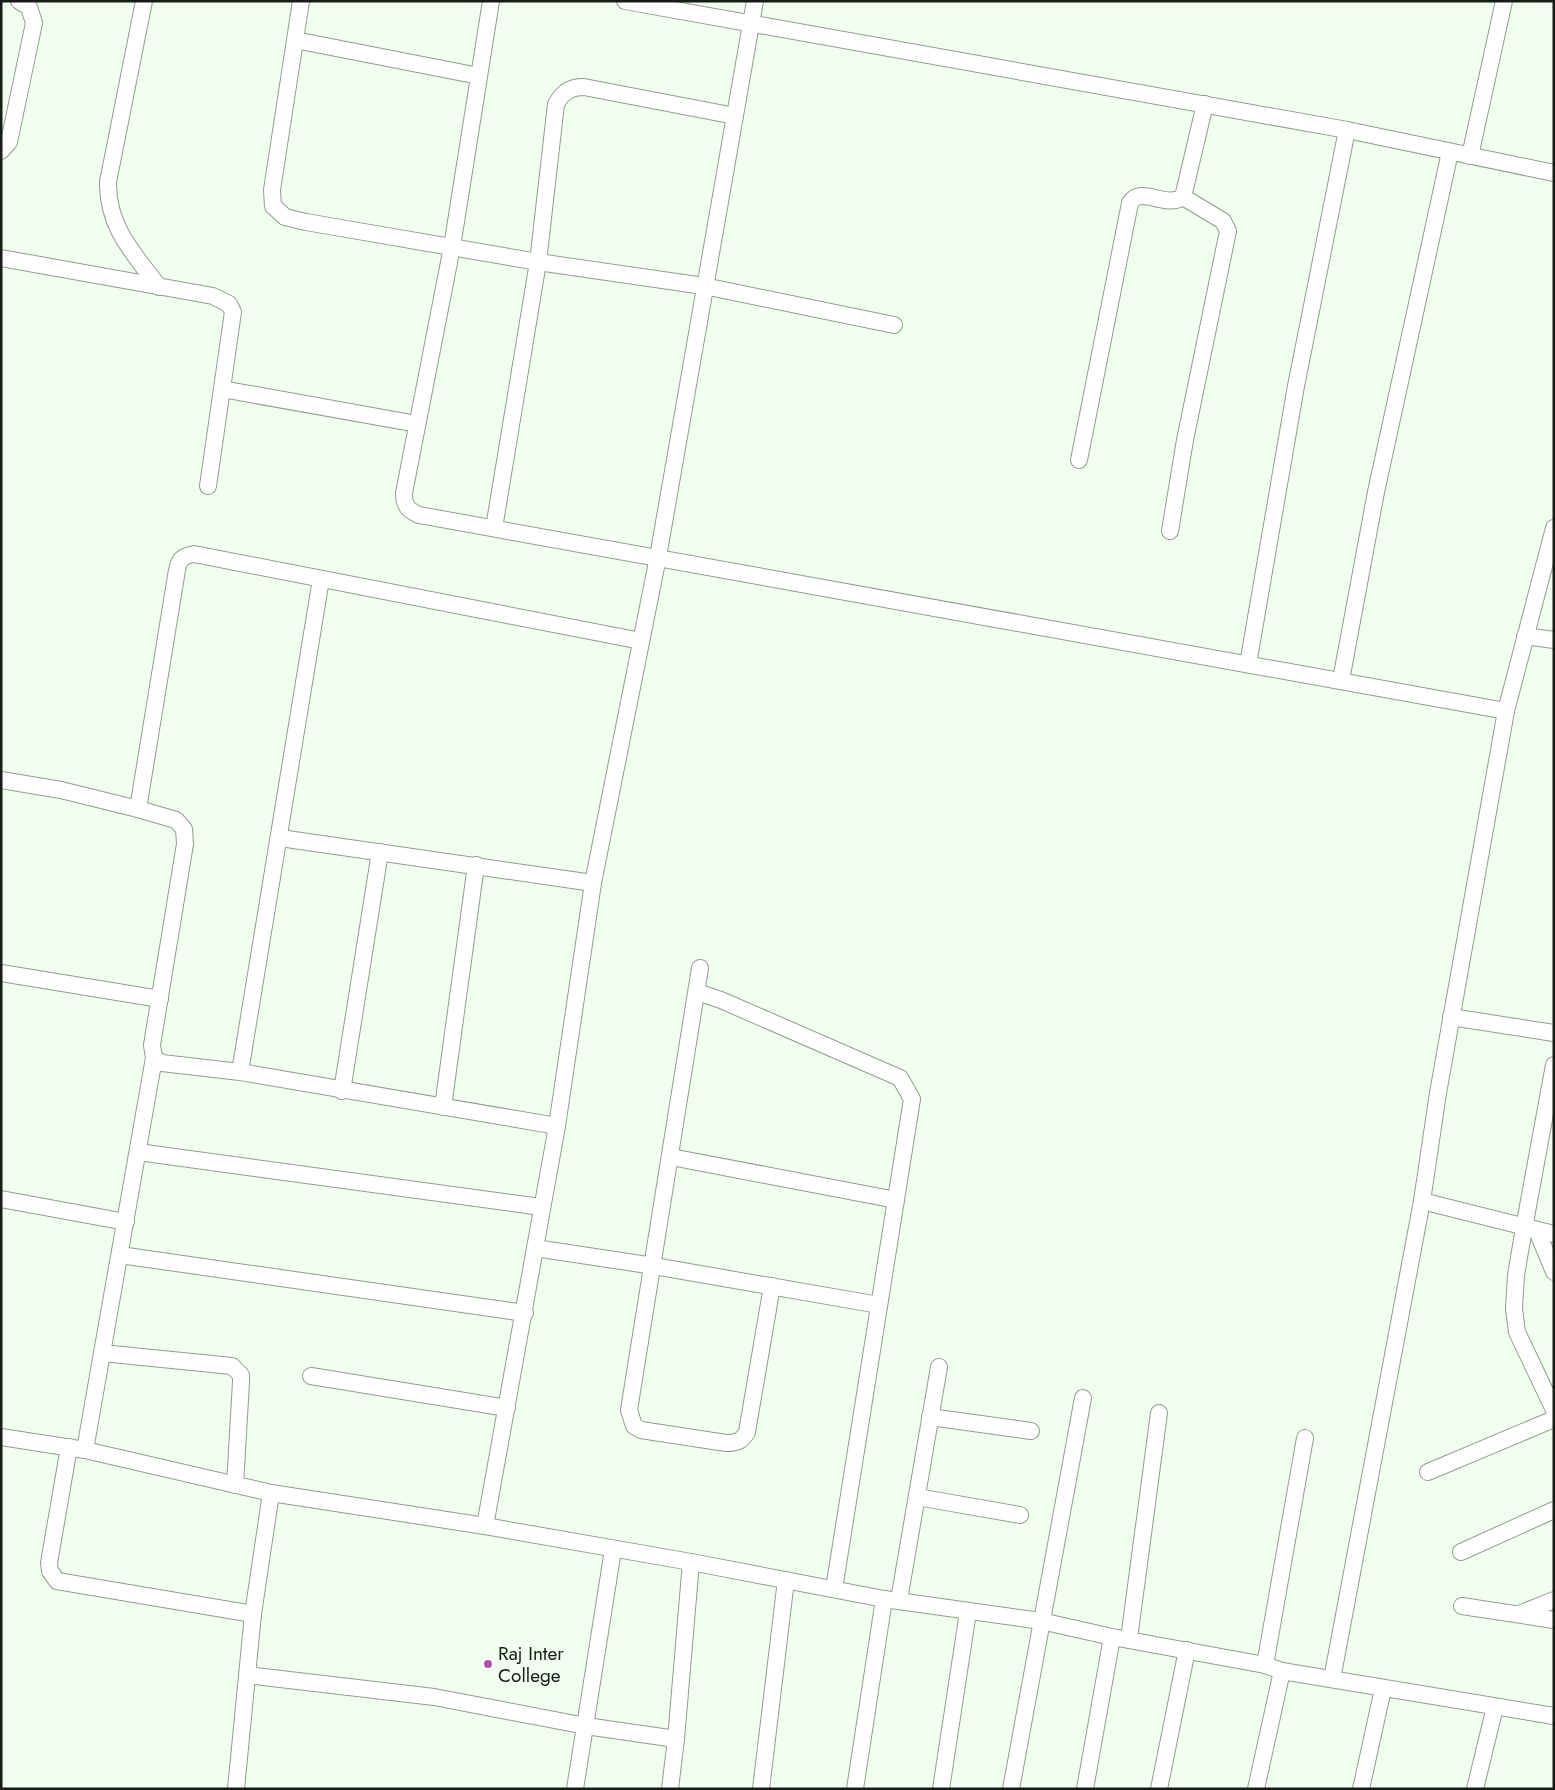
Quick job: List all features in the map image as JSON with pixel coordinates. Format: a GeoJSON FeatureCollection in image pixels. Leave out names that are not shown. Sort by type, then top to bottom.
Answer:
{"type":"FeatureCollection","features":[{"type":"Feature","properties":{"kind":"street"},"geometry":{"type":"LineString","coordinates":[[1,151],[9,142],[34,23],[29,7],[19,1]]}},
{"type":"Feature","properties":{"kind":"street"},"geometry":{"type":"LineString","coordinates":[[144,1],[108,182],[108,201],[114,223],[132,252],[159,287]]}},
{"type":"Feature","properties":{"kind":"street"},"geometry":{"type":"LineString","coordinates":[[301,1],[272,190],[274,206],[285,217],[538,262],[704,286],[894,325]]}},
{"type":"Feature","properties":{"kind":"street"},"geometry":{"type":"LineString","coordinates":[[491,1],[452,247],[404,494],[408,510],[419,515],[1506,711]]}},
{"type":"Feature","properties":{"kind":"street"},"geometry":{"type":"LineString","coordinates":[[625,1],[1347,130],[1554,173]]}},
{"type":"Feature","properties":{"kind":"street"},"geometry":{"type":"LineString","coordinates":[[485,1526],[557,1126],[593,883],[658,557],[755,1]]}},
{"type":"Feature","properties":{"kind":"street"},"geometry":{"type":"LineString","coordinates":[[1470,156],[1504,1]]}},
{"type":"Feature","properties":{"kind":"street"},"geometry":{"type":"LineString","coordinates":[[295,40],[479,76]]}},
{"type":"Feature","properties":{"kind":"street"},"geometry":{"type":"LineString","coordinates":[[494,528],[538,262],[556,104],[562,94],[573,87],[584,87],[735,116]]}},
{"type":"Feature","properties":{"kind":"street"},"geometry":{"type":"LineString","coordinates":[[1079,460],[1130,203],[1133,197],[1139,195],[1176,202],[1183,197],[1205,104]]}},
{"type":"Feature","properties":{"kind":"street"},"geometry":{"type":"LineString","coordinates":[[1248,664],[1296,386],[1347,130]]}},
{"type":"Feature","properties":{"kind":"street"},"geometry":{"type":"LineString","coordinates":[[1341,680],[1376,492],[1450,152]]}},
{"type":"Feature","properties":{"kind":"street"},"geometry":{"type":"LineString","coordinates":[[1170,531],[1185,440],[1228,231],[1224,221],[1183,197]]}},
{"type":"Feature","properties":{"kind":"street"},"geometry":{"type":"LineString","coordinates":[[1,258],[213,296],[230,304],[233,312],[208,486]]}},
{"type":"Feature","properties":{"kind":"street"},"geometry":{"type":"LineString","coordinates":[[222,389],[418,424]]}},
{"type":"Feature","properties":{"kind":"street"},"geometry":{"type":"LineString","coordinates":[[1332,1679],[1422,1202],[1452,1017],[1506,711],[1554,528]]}},
{"type":"Feature","properties":{"kind":"street"},"geometry":{"type":"LineString","coordinates":[[138,809],[178,562],[183,556],[194,554],[641,641]]}},
{"type":"Feature","properties":{"kind":"street"},"geometry":{"type":"LineString","coordinates":[[240,1072],[280,838],[321,579]]}},
{"type":"Feature","properties":{"kind":"street"},"geometry":{"type":"LineString","coordinates":[[1525,636],[1554,640]]}},
{"type":"Feature","properties":{"kind":"street"},"geometry":{"type":"LineString","coordinates":[[1,780],[61,790],[176,820],[184,829],[185,844],[152,1045],[154,1058],[102,1353],[49,1563],[50,1571],[57,1581],[253,1614]]}},
{"type":"Feature","properties":{"kind":"street"},"geometry":{"type":"LineString","coordinates":[[280,838],[593,883]]}},
{"type":"Feature","properties":{"kind":"street"},"geometry":{"type":"LineString","coordinates":[[342,1091],[380,852]]}},
{"type":"Feature","properties":{"kind":"street"},"geometry":{"type":"LineString","coordinates":[[443,1107],[476,865]]}},
{"type":"Feature","properties":{"kind":"street"},"geometry":{"type":"LineString","coordinates":[[700,968],[654,1266],[629,1410],[634,1426],[641,1430],[726,1443],[736,1443],[743,1439],[747,1432],[772,1286]]}},
{"type":"Feature","properties":{"kind":"street"},"geometry":{"type":"LineString","coordinates":[[1,973],[160,999]]}},
{"type":"Feature","properties":{"kind":"street"},"geometry":{"type":"LineString","coordinates":[[697,992],[730,1003],[900,1078],[912,1098],[912,1110],[834,1589]]}},
{"type":"Feature","properties":{"kind":"street"},"geometry":{"type":"LineString","coordinates":[[1452,1017],[1554,1033]]}},
{"type":"Feature","properties":{"kind":"street"},"geometry":{"type":"LineString","coordinates":[[154,1058],[162,1063],[240,1072],[342,1091],[557,1126]]}},
{"type":"Feature","properties":{"kind":"street"},"geometry":{"type":"LineString","coordinates":[[1554,1065],[1538,1231],[1515,1300],[1517,1332],[1554,1410]]}},
{"type":"Feature","properties":{"kind":"street"},"geometry":{"type":"LineString","coordinates":[[138,1152],[541,1207]]}},
{"type":"Feature","properties":{"kind":"street"},"geometry":{"type":"LineString","coordinates":[[671,1157],[896,1200]]}},
{"type":"Feature","properties":{"kind":"street"},"geometry":{"type":"LineString","coordinates":[[1,1199],[126,1222]]}},
{"type":"Feature","properties":{"kind":"street"},"geometry":{"type":"LineString","coordinates":[[1422,1202],[1538,1231]]}},
{"type":"Feature","properties":{"kind":"street"},"geometry":{"type":"LineString","coordinates":[[1538,1231],[1554,1272]]}},
{"type":"Feature","properties":{"kind":"street"},"geometry":{"type":"LineString","coordinates":[[535,1248],[654,1266],[879,1305]]}},
{"type":"Feature","properties":{"kind":"street"},"geometry":{"type":"LineString","coordinates":[[120,1256],[524,1313]]}},
{"type":"Feature","properties":{"kind":"street"},"geometry":{"type":"LineString","coordinates":[[102,1353],[232,1366],[237,1369],[241,1375],[242,1382],[235,1485]]}},
{"type":"Feature","properties":{"kind":"street"},"geometry":{"type":"LineString","coordinates":[[855,1789],[891,1599],[917,1497],[939,1367]]}},
{"type":"Feature","properties":{"kind":"street"},"geometry":{"type":"LineString","coordinates":[[311,1376],[507,1408]]}},
{"type":"Feature","properties":{"kind":"street"},"geometry":{"type":"LineString","coordinates":[[1011,1789],[1083,1398]]}},
{"type":"Feature","properties":{"kind":"street"},"geometry":{"type":"LineString","coordinates":[[1129,1640],[1159,1413]]}},
{"type":"Feature","properties":{"kind":"street"},"geometry":{"type":"LineString","coordinates":[[930,1417],[1031,1431]]}},
{"type":"Feature","properties":{"kind":"street"},"geometry":{"type":"LineString","coordinates":[[1428,1472],[1554,1419]]}},
{"type":"Feature","properties":{"kind":"street"},"geometry":{"type":"LineString","coordinates":[[1,1437],[77,1449],[271,1494],[485,1526],[891,1599],[968,1612],[1041,1621],[1112,1637],[1265,1665],[1282,1671],[1554,1716]]}},
{"type":"Feature","properties":{"kind":"street"},"geometry":{"type":"LineString","coordinates":[[1265,1665],[1305,1438]]}},
{"type":"Feature","properties":{"kind":"street"},"geometry":{"type":"LineString","coordinates":[[236,1789],[253,1614],[271,1494]]}},
{"type":"Feature","properties":{"kind":"street"},"geometry":{"type":"LineString","coordinates":[[917,1497],[1020,1515]]}},
{"type":"Feature","properties":{"kind":"street"},"geometry":{"type":"LineString","coordinates":[[1461,1552],[1554,1510]]}},
{"type":"Feature","properties":{"kind":"street"},"geometry":{"type":"LineString","coordinates":[[575,1789],[613,1550]]}},
{"type":"Feature","properties":{"kind":"street"},"geometry":{"type":"LineString","coordinates":[[670,1789],[691,1562]]}},
{"type":"Feature","properties":{"kind":"street"},"geometry":{"type":"LineString","coordinates":[[761,1789],[786,1580]]}},
{"type":"Feature","properties":{"kind":"street"},"geometry":{"type":"LineString","coordinates":[[1516,1615],[1554,1600]]}},
{"type":"Feature","properties":{"kind":"street"},"geometry":{"type":"LineString","coordinates":[[1462,1606],[1554,1620]]}},
{"type":"Feature","properties":{"kind":"street"},"geometry":{"type":"LineString","coordinates":[[942,1789],[968,1612]]}},
{"type":"Feature","properties":{"kind":"street"},"geometry":{"type":"LineString","coordinates":[[1085,1789],[1112,1637]]}},
{"type":"Feature","properties":{"kind":"street"},"geometry":{"type":"LineString","coordinates":[[1159,1789],[1187,1650]]}},
{"type":"Feature","properties":{"kind":"street"},"geometry":{"type":"LineString","coordinates":[[1256,1789],[1282,1671]]}},
{"type":"Feature","properties":{"kind":"street"},"geometry":{"type":"LineString","coordinates":[[247,1675],[434,1697],[586,1726],[676,1739]]}},
{"type":"Feature","properties":{"kind":"street"},"geometry":{"type":"LineString","coordinates":[[1361,1789],[1382,1689]]}},
{"type":"Feature","properties":{"kind":"street"},"geometry":{"type":"LineString","coordinates":[[1475,1789],[1495,1706]]}},
{"type":"Feature","properties":{"kind":"place","name":"Raj Inter College"},"geometry":{"type":"Point","coordinates":[488,1664]}}]}
